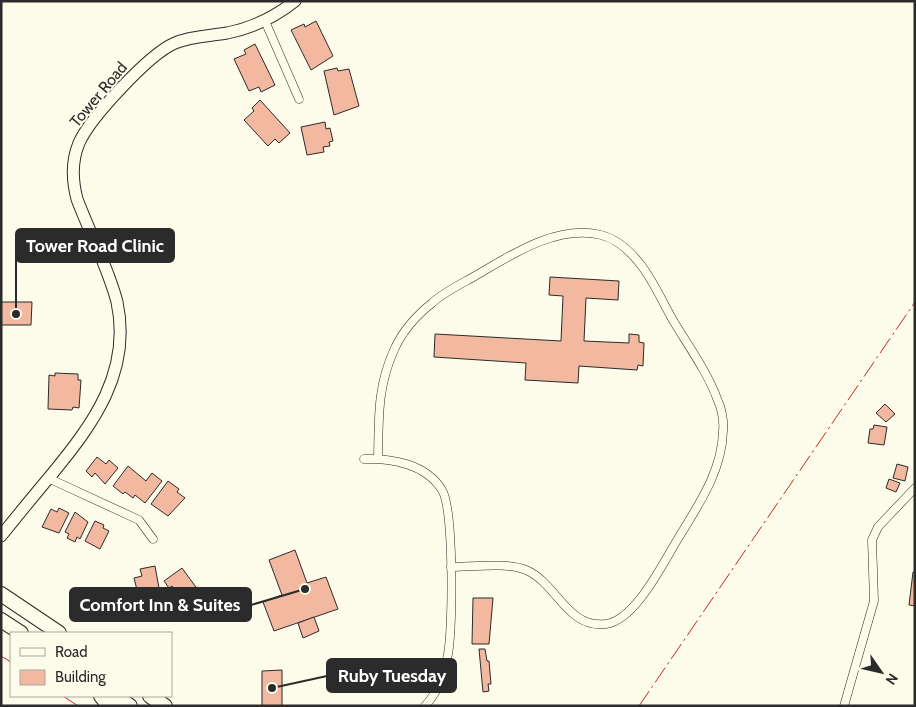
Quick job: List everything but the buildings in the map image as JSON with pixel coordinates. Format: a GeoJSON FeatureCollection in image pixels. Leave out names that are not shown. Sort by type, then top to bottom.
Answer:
{"type":"FeatureCollection","features":[{"type":"Feature","properties":{"kind":"highway"},"geometry":{"type":"LineString","coordinates":[[1,594],[58,632]]}},
{"type":"Feature","properties":{"kind":"highway"},"geometry":{"type":"LineString","coordinates":[[1,620],[19,632]]}},
{"type":"Feature","properties":{"kind":"highway"},"geometry":{"type":"LineString","coordinates":[[116,697],[130,706]]}},
{"type":"Feature","properties":{"kind":"highway"},"geometry":{"type":"LineString","coordinates":[[152,697],[165,706]]}},
{"type":"Feature","properties":{"kind":"street","name":"Tower Road"},"geometry":{"type":"LineString","coordinates":[[3,533],[87,430],[101,407],[110,386],[119,340],[117,302],[77,199],[72,181],[74,160],[79,143],[89,127],[122,88],[162,48],[177,41],[227,33],[265,21],[295,1]]}},
{"type":"Feature","properties":{"kind":"street"},"geometry":{"type":"LineString","coordinates":[[265,21],[299,99]]}},
{"type":"Feature","properties":{"kind":"street"},"geometry":{"type":"LineString","coordinates":[[378,458],[382,378],[395,346],[412,322],[432,302],[509,254],[555,237],[580,232],[601,235],[616,240],[641,265],[719,402],[724,430],[720,454],[711,482],[700,503],[641,597],[620,619],[608,624],[594,624],[580,620],[542,581],[524,569],[512,567],[451,567]]}},
{"type":"Feature","properties":{"kind":"street"},"geometry":{"type":"LineString","coordinates":[[364,459],[378,458],[391,460],[419,469],[431,477],[442,490],[448,506],[452,597],[449,653],[437,690],[425,706]]}},
{"type":"Feature","properties":{"kind":"street"},"geometry":{"type":"LineString","coordinates":[[48,478],[139,520],[153,540]]}},
{"type":"Feature","properties":{"kind":"street"},"geometry":{"type":"LineString","coordinates":[[844,706],[874,600],[872,540],[878,527],[915,488]]}},
{"type":"Feature","properties":{"kind":"power"},"geometry":{"type":"LineString","coordinates":[[639,706],[915,302]]}},
{"type":"Feature","properties":{"kind":"power"},"geometry":{"type":"LineString","coordinates":[[1,656],[10,661]]}},
{"type":"Feature","properties":{"kind":"power"},"geometry":{"type":"LineString","coordinates":[[64,697],[78,706]]}},
{"type":"Feature","properties":{"kind":"place","name":"Tower Road Clinic"},"geometry":{"type":"Point","coordinates":[16,314]}},
{"type":"Feature","properties":{"kind":"place","name":"Comfort Inn & Suites"},"geometry":{"type":"Point","coordinates":[305,589]}},
{"type":"Feature","properties":{"kind":"place","name":"Ruby Tuesday"},"geometry":{"type":"Point","coordinates":[272,688]}}]}
